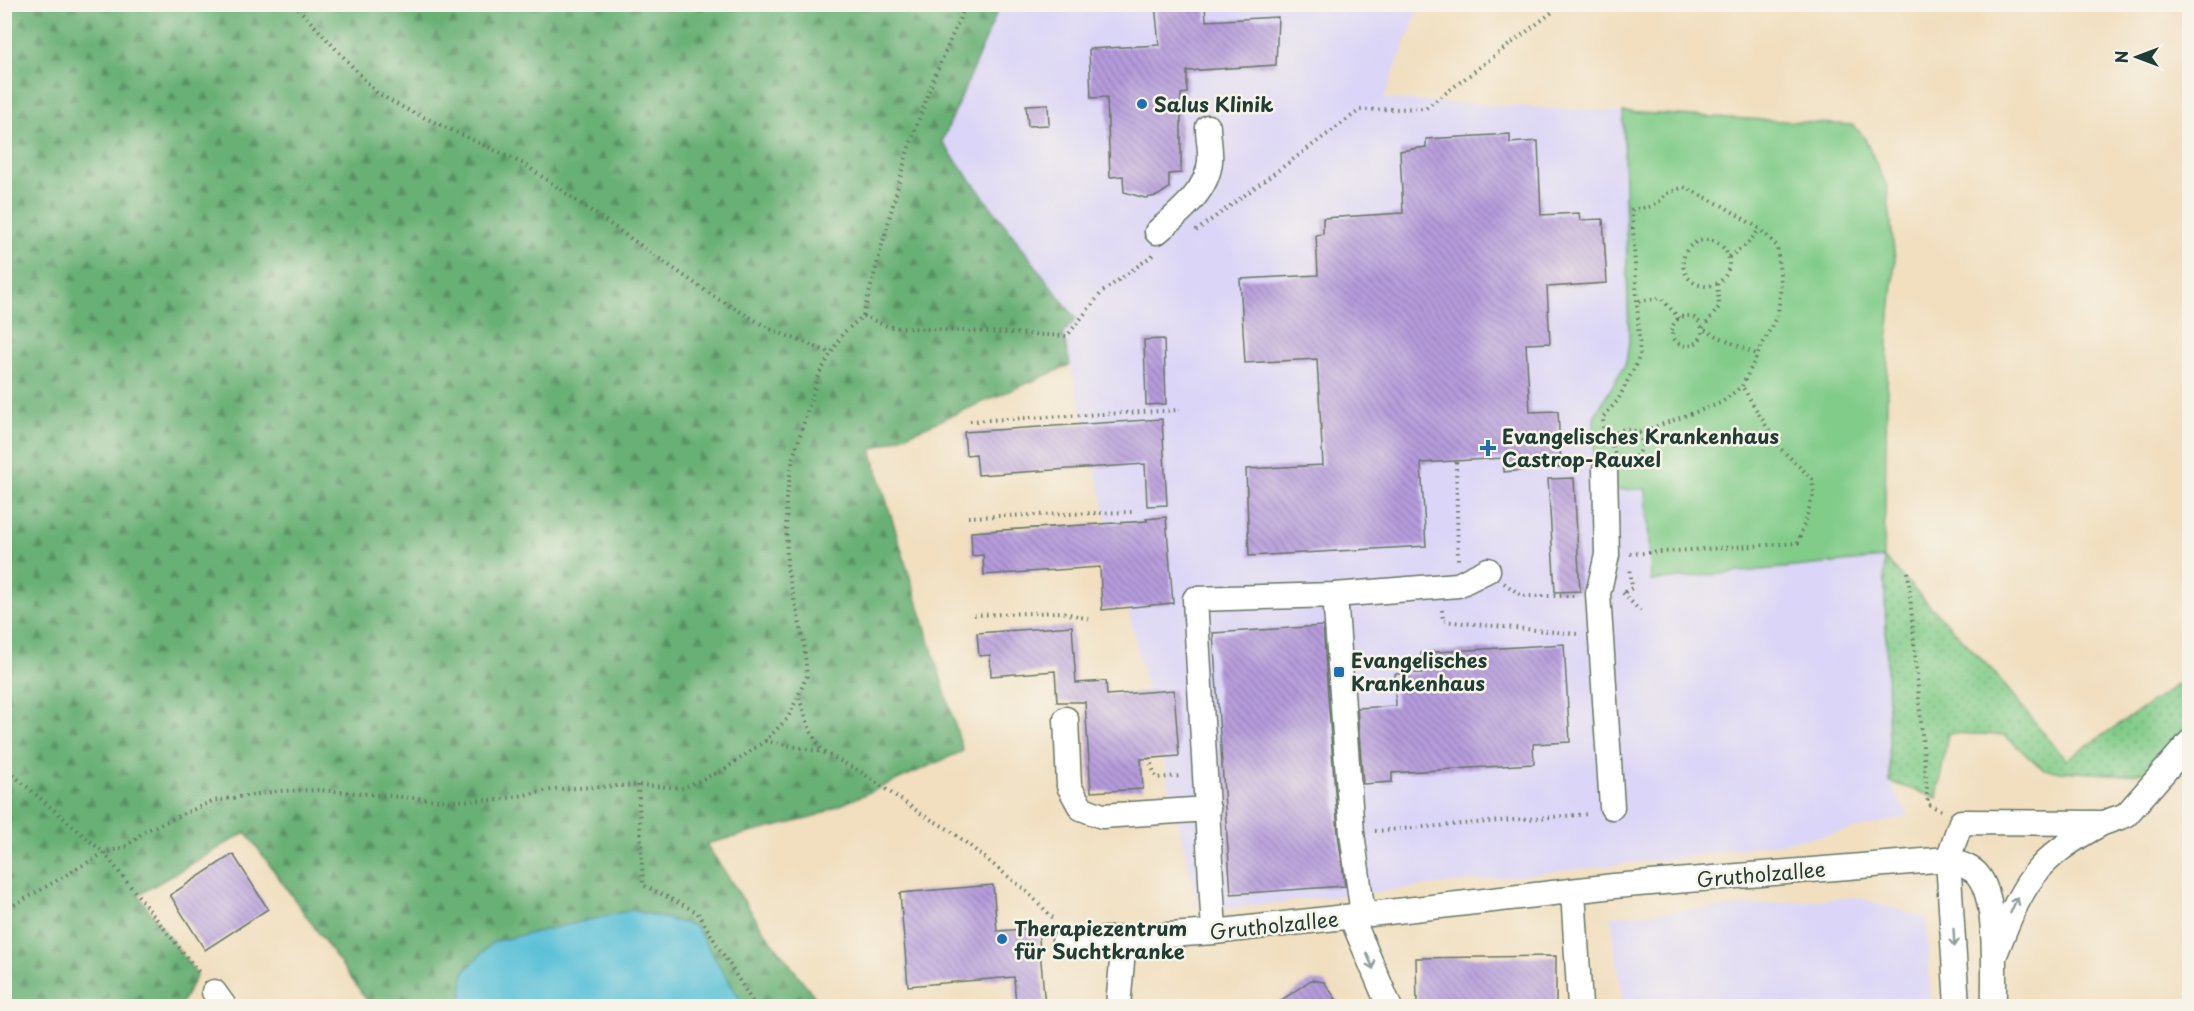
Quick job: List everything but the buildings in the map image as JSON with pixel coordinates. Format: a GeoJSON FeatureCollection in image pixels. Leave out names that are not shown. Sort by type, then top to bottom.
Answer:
{"type":"FeatureCollection","features":[{"type":"Feature","properties":{"kind":"street"},"geometry":{"type":"LineString","coordinates":[[1158,241],[1202,186],[1210,162],[1208,127]]}},
{"type":"Feature","properties":{"kind":"street"},"geometry":{"type":"LineString","coordinates":[[1604,810],[1598,594],[1607,555],[1605,469]]}},
{"type":"Feature","properties":{"kind":"street"},"geometry":{"type":"LineString","coordinates":[[1214,932],[1195,599],[1335,595],[1450,586],[1488,570]]}},
{"type":"Feature","properties":{"kind":"street"},"geometry":{"type":"LineString","coordinates":[[1335,595],[1357,916]]}},
{"type":"Feature","properties":{"kind":"street"},"geometry":{"type":"LineString","coordinates":[[1066,719],[1069,786],[1081,808],[1102,816],[1208,809]]}},
{"type":"Feature","properties":{"kind":"street"},"geometry":{"type":"LineString","coordinates":[[1992,960],[2016,898],[2042,863],[2076,837],[2126,814],[2190,742]]}},
{"type":"Feature","properties":{"kind":"street"},"geometry":{"type":"LineString","coordinates":[[1957,1006],[1948,859],[1960,822],[2103,823]]}},
{"type":"Feature","properties":{"kind":"street","name":"Grutholzallee"},"geometry":{"type":"LineString","coordinates":[[1064,942],[1124,940],[1214,932],[1573,891],[1948,859],[1976,872],[1984,885],[1990,908],[1994,1006]]}},
{"type":"Feature","properties":{"kind":"street"},"geometry":{"type":"LineString","coordinates":[[1573,891],[1580,1006]]}},
{"type":"Feature","properties":{"kind":"street","name":"Grutholzallee"},"geometry":{"type":"LineString","coordinates":[[1357,916],[1389,1006]]}},
{"type":"Feature","properties":{"kind":"street"},"geometry":{"type":"LineString","coordinates":[[1118,1006],[1124,940]]}},
{"type":"Feature","properties":{"kind":"path"},"geometry":{"type":"LineString","coordinates":[[294,4],[377,93],[524,164],[713,296],[770,328],[831,353]]}},
{"type":"Feature","properties":{"kind":"path"},"geometry":{"type":"LineString","coordinates":[[4,911],[104,853],[127,846],[145,831],[213,801],[279,791],[319,790],[462,801],[497,800],[556,789],[638,785],[683,788],[725,770],[765,741],[788,718],[807,676],[804,642],[787,568],[786,499],[793,458],[818,376],[843,333],[862,316],[907,153],[933,80],[966,4]]}},
{"type":"Feature","properties":{"kind":"path"},"geometry":{"type":"LineString","coordinates":[[1188,235],[1198,231],[1360,110],[1426,108],[1563,4]]}},
{"type":"Feature","properties":{"kind":"path"},"geometry":{"type":"LineString","coordinates":[[1605,469],[1603,417],[1618,400],[1640,356],[1639,301],[1632,210],[1661,203],[1665,194],[1683,187],[1724,206],[1760,229],[1777,246],[1781,284],[1778,313],[1742,386],[1721,403],[1638,433],[1629,429],[1619,432],[1612,440],[1613,451],[1620,458],[1631,459],[1640,453],[1643,443],[1638,433]]}},
{"type":"Feature","properties":{"kind":"path"},"geometry":{"type":"LineString","coordinates":[[1729,257],[1746,245],[1760,229]]}},
{"type":"Feature","properties":{"kind":"path"},"geometry":{"type":"LineString","coordinates":[[1702,239],[1714,240],[1724,247],[1729,257],[1728,273],[1717,284],[1706,287],[1694,284],[1686,276],[1682,264],[1684,253],[1692,244],[1702,239]]}},
{"type":"Feature","properties":{"kind":"path"},"geometry":{"type":"LineString","coordinates":[[862,316],[889,327],[1067,336],[1102,292],[1158,241]]}},
{"type":"Feature","properties":{"kind":"path"},"geometry":{"type":"LineString","coordinates":[[1679,318],[1672,333],[1682,345],[1693,345],[1700,338],[1702,329],[1719,307],[1717,284]]}},
{"type":"Feature","properties":{"kind":"path"},"geometry":{"type":"LineString","coordinates":[[1639,301],[1661,298],[1679,318]]}},
{"type":"Feature","properties":{"kind":"path"},"geometry":{"type":"LineString","coordinates":[[1679,318],[1692,317],[1698,321],[1702,329],[1758,355]]}},
{"type":"Feature","properties":{"kind":"path"},"geometry":{"type":"LineString","coordinates":[[1625,592],[1632,588],[1630,554],[1798,543],[1814,493],[1812,479],[1779,447],[1742,386]]}},
{"type":"Feature","properties":{"kind":"path"},"geometry":{"type":"LineString","coordinates":[[970,421],[1180,411]]}},
{"type":"Feature","properties":{"kind":"path"},"geometry":{"type":"LineString","coordinates":[[1456,462],[1450,586],[1443,621],[1585,634]]}},
{"type":"Feature","properties":{"kind":"path"},"geometry":{"type":"LineString","coordinates":[[968,517],[1131,512]]}},
{"type":"Feature","properties":{"kind":"path"},"geometry":{"type":"LineString","coordinates":[[1908,572],[1928,804],[1960,822]]}},
{"type":"Feature","properties":{"kind":"path"},"geometry":{"type":"LineString","coordinates":[[974,615],[1062,612],[1088,620]]}},
{"type":"Feature","properties":{"kind":"path"},"geometry":{"type":"LineString","coordinates":[[799,698],[810,730],[823,752]]}},
{"type":"Feature","properties":{"kind":"path"},"geometry":{"type":"LineString","coordinates":[[765,741],[823,752],[861,772],[923,815],[950,830],[1025,890],[1057,921],[1064,942]]}},
{"type":"Feature","properties":{"kind":"path"},"geometry":{"type":"LineString","coordinates":[[1149,758],[1156,778],[1206,775]]}},
{"type":"Feature","properties":{"kind":"path"},"geometry":{"type":"LineString","coordinates":[[4,767],[104,853],[219,999]]}},
{"type":"Feature","properties":{"kind":"path"},"geometry":{"type":"LineString","coordinates":[[638,785],[644,885],[697,912],[755,1006]]}},
{"type":"Feature","properties":{"kind":"path"},"geometry":{"type":"LineString","coordinates":[[1352,833],[1604,810]]}},
{"type":"Feature","properties":{"kind":"shaded area","name":"Evangelisches Krankenhaus Castrop-Rauxel"},"geometry":{"type":"Polygon","coordinates":[[[1000,4],[1420,5],[1384,99],[1853,125],[1864,137],[1887,187],[1895,260],[1888,338],[1884,558],[1890,782],[1909,816],[1823,836],[1685,857],[1231,908],[1198,907],[1063,333],[1076,318],[942,142],[1000,4]]]}},
{"type":"Feature","properties":{"kind":"shaded area"},"geometry":{"type":"Polygon","coordinates":[[[1857,897],[1927,918],[1931,1006],[1623,1006],[1611,916],[1857,897]]]}},
{"type":"Feature","properties":{"kind":"green space"},"geometry":{"type":"Polygon","coordinates":[[[5,5],[1000,5],[942,142],[1076,319],[1063,333],[1070,365],[871,450],[963,751],[811,818],[706,844],[764,931],[822,1006],[371,1006],[246,832],[138,895],[197,975],[180,1006],[5,1006],[5,5]]]}},
{"type":"Feature","properties":{"kind":"green space"},"geometry":{"type":"Polygon","coordinates":[[[1623,112],[1853,125],[1864,137],[1887,187],[1895,260],[1888,338],[1884,558],[1651,581],[1646,489],[1614,490],[1594,464],[1594,417],[1626,363],[1629,341],[1623,112]]]}},
{"type":"Feature","properties":{"kind":"green space"},"geometry":{"type":"Polygon","coordinates":[[[1884,558],[1992,670],[2066,760],[2189,677],[2189,766],[2124,775],[2044,770],[2004,735],[1948,733],[1937,798],[1890,782],[1884,558]]]}},
{"type":"Feature","properties":{"kind":"water"},"geometry":{"type":"Polygon","coordinates":[[[632,910],[695,926],[744,1006],[461,1006],[464,972],[493,942],[632,910]]]}},
{"type":"Feature","properties":{"kind":"place","name":"Salus Klinik"},"geometry":{"type":"Point","coordinates":[1142,104]}},
{"type":"Feature","properties":{"kind":"place","name":"Evangelisches Krankenhaus Castrop-Rauxel"},"geometry":{"type":"Point","coordinates":[1488,448]}},
{"type":"Feature","properties":{"kind":"place","name":"Evangelisches Krankenhaus"},"geometry":{"type":"Point","coordinates":[1339,672]}},
{"type":"Feature","properties":{"kind":"place","name":"Therapiezentrum für Suchtkranke"},"geometry":{"type":"Point","coordinates":[1002,939]}}]}
